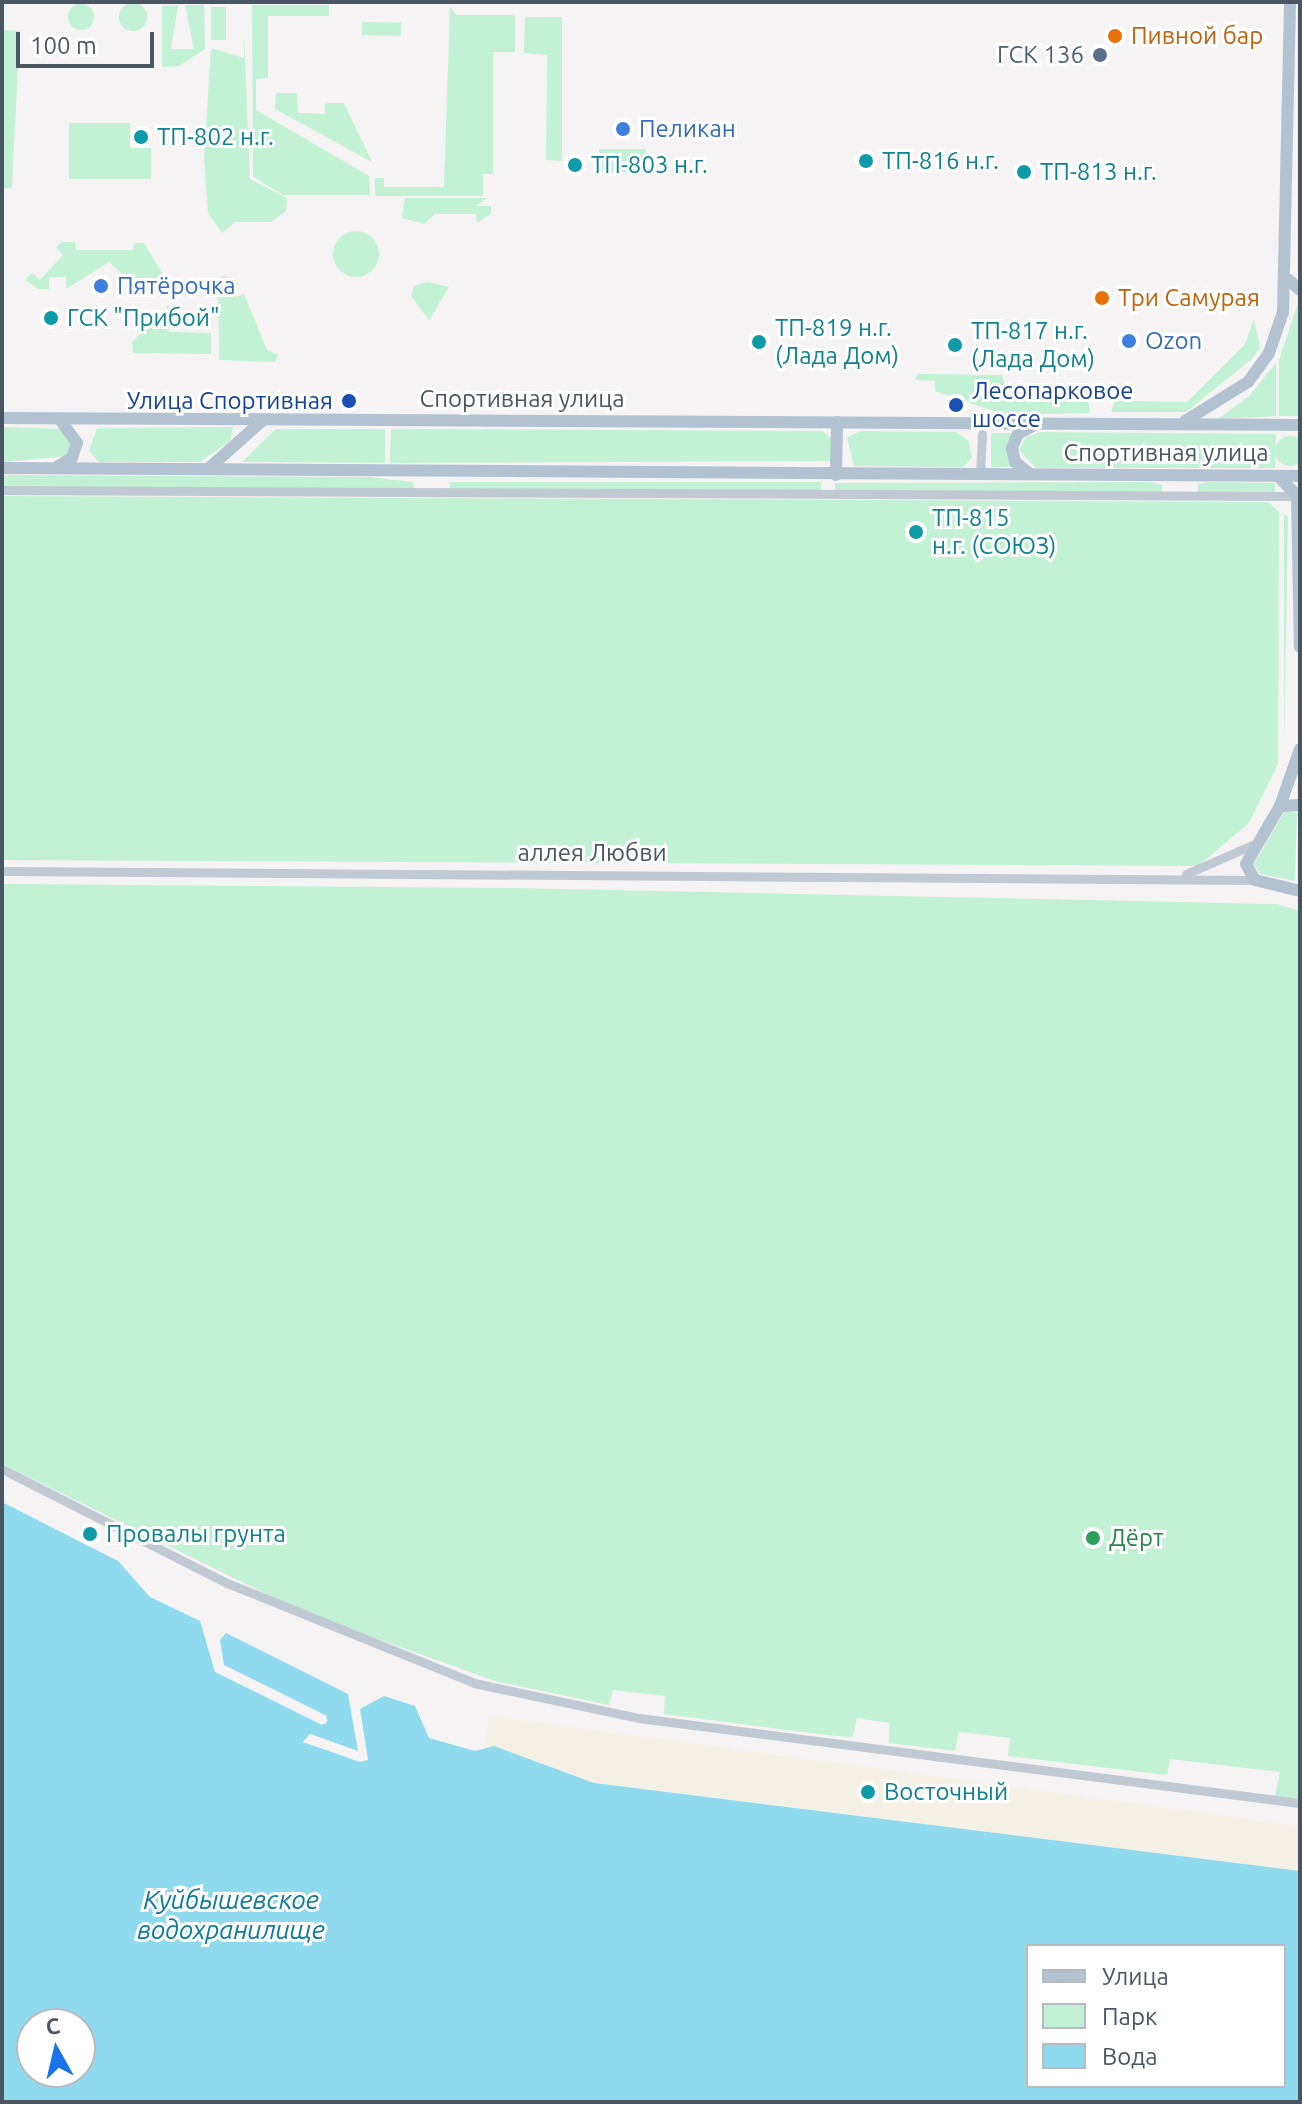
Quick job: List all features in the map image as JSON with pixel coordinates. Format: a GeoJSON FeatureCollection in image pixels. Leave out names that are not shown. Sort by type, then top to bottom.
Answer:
{"type":"FeatureCollection","features":[{"type":"Feature","properties":{"kind":"main road"},"geometry":{"type":"LineString","coordinates":[[1160,425],[1200,416],[1248,382],[1269,353],[1289,280],[1290,2]]}},
{"type":"Feature","properties":{"kind":"main road"},"geometry":{"type":"LineString","coordinates":[[1289,280],[1300,290]]}},
{"type":"Feature","properties":{"kind":"main road","name":"Спортивная улица"},"geometry":{"type":"LineString","coordinates":[[2,418],[1300,425]]}},
{"type":"Feature","properties":{"kind":"main road"},"geometry":{"type":"LineString","coordinates":[[54,468],[72,458],[77,443],[73,428],[56,418]]}},
{"type":"Feature","properties":{"kind":"main road"},"geometry":{"type":"LineString","coordinates":[[208,469],[263,420]]}},
{"type":"Feature","properties":{"kind":"main road"},"geometry":{"type":"LineString","coordinates":[[836,475],[837,422]]}},
{"type":"Feature","properties":{"kind":"main road","name":"Спортивная улица"},"geometry":{"type":"LineString","coordinates":[[1031,475],[1015,462],[1013,440],[1041,424]]}},
{"type":"Feature","properties":{"kind":"main road","name":"Спортивная улица"},"geometry":{"type":"LineString","coordinates":[[2,468],[1300,476]]}},
{"type":"Feature","properties":{"kind":"main road"},"geometry":{"type":"LineString","coordinates":[[1277,476],[1298,493],[1300,647]]}},
{"type":"Feature","properties":{"kind":"main road"},"geometry":{"type":"LineString","coordinates":[[1299,890],[1255,880],[1246,864],[1252,845],[1280,806],[1300,749]]}},
{"type":"Feature","properties":{"kind":"main road"},"geometry":{"type":"LineString","coordinates":[[1280,806],[1300,805]]}},
{"type":"Feature","properties":{"kind":"street"},"geometry":{"type":"LineString","coordinates":[[980,475],[982,434]]}},
{"type":"Feature","properties":{"kind":"street"},"geometry":{"type":"LineString","coordinates":[[2,490],[1298,493]]}},
{"type":"Feature","properties":{"kind":"street","name":"аллея Любви"},"geometry":{"type":"LineString","coordinates":[[1183,875],[1252,845]]}},
{"type":"Feature","properties":{"kind":"street","name":"аллея Любви"},"geometry":{"type":"LineString","coordinates":[[2,871],[1183,875],[1255,880]]}},
{"type":"Feature","properties":{"kind":"street"},"geometry":{"type":"LineString","coordinates":[[2,1469],[227,1583],[474,1683],[639,1718],[1300,1803]]}},
{"type":"Feature","properties":{"kind":"green space"},"geometry":{"type":"Polygon","coordinates":[[[133,3],[143,7],[147,17],[143,27],[133,31],[123,27],[119,17],[123,7],[133,3]]]}},
{"type":"Feature","properties":{"kind":"green space"},"geometry":{"type":"Polygon","coordinates":[[[81,4],[90,8],[94,17],[90,26],[81,30],[72,26],[68,17],[72,8],[81,4]]]}},
{"type":"Feature","properties":{"kind":"green space"},"geometry":{"type":"Polygon","coordinates":[[[178,5],[171,49],[194,49],[185,5],[204,5],[205,49],[179,66],[162,67],[162,6],[178,5]]]}},
{"type":"Feature","properties":{"kind":"green space"},"geometry":{"type":"Polygon","coordinates":[[[252,5],[329,5],[329,16],[268,16],[268,78],[256,79],[256,110],[369,176],[370,195],[283,195],[253,177],[252,5]]]}},
{"type":"Feature","properties":{"kind":"green space"},"geometry":{"type":"Polygon","coordinates":[[[211,7],[226,7],[226,40],[211,40],[211,7]]]}},
{"type":"Feature","properties":{"kind":"green space"},"geometry":{"type":"Polygon","coordinates":[[[450,7],[456,15],[515,15],[515,52],[493,52],[493,174],[483,174],[483,196],[375,196],[375,178],[384,178],[384,187],[444,187],[450,7]]]}},
{"type":"Feature","properties":{"kind":"green space"},"geometry":{"type":"Polygon","coordinates":[[[525,17],[562,17],[562,161],[546,160],[547,55],[524,53],[525,17]]]}},
{"type":"Feature","properties":{"kind":"green space"},"geometry":{"type":"Polygon","coordinates":[[[362,22],[401,23],[401,36],[362,35],[362,22]]]}},
{"type":"Feature","properties":{"kind":"green space"},"geometry":{"type":"Polygon","coordinates":[[[2,30],[20,31],[12,189],[2,188],[2,30]]]}},
{"type":"Feature","properties":{"kind":"green space"},"geometry":{"type":"Polygon","coordinates":[[[244,31],[250,179],[287,198],[286,211],[271,222],[235,222],[222,233],[208,213],[204,158],[211,48],[244,58],[244,31]]]}},
{"type":"Feature","properties":{"kind":"green space"},"geometry":{"type":"Polygon","coordinates":[[[276,93],[297,93],[298,113],[325,114],[325,103],[344,103],[372,162],[275,109],[276,93]]]}},
{"type":"Feature","properties":{"kind":"green space"},"geometry":{"type":"Polygon","coordinates":[[[69,123],[130,123],[130,148],[151,148],[151,179],[69,179],[69,123]]]}},
{"type":"Feature","properties":{"kind":"green space"},"geometry":{"type":"Polygon","coordinates":[[[599,149],[646,149],[646,172],[599,172],[599,149]]]}},
{"type":"Feature","properties":{"kind":"green space"},"geometry":{"type":"Polygon","coordinates":[[[405,198],[487,198],[476,206],[491,206],[491,214],[477,223],[476,214],[435,214],[424,224],[402,218],[405,198]]]}},
{"type":"Feature","properties":{"kind":"green space"},"geometry":{"type":"Polygon","coordinates":[[[356,231],[372,238],[379,254],[372,270],[356,277],[340,270],[333,254],[340,238],[356,231]]]}},
{"type":"Feature","properties":{"kind":"green space"},"geometry":{"type":"Polygon","coordinates":[[[62,242],[75,242],[76,250],[133,250],[134,243],[144,243],[165,278],[127,278],[109,262],[66,289],[66,277],[49,277],[49,289],[38,289],[25,280],[32,273],[40,280],[63,255],[56,247],[62,242]]]}},
{"type":"Feature","properties":{"kind":"green space"},"geometry":{"type":"Polygon","coordinates":[[[224,276],[239,284],[232,288],[237,297],[244,294],[267,350],[278,355],[275,362],[219,360],[218,279],[224,276]]]}},
{"type":"Feature","properties":{"kind":"green space"},"geometry":{"type":"Polygon","coordinates":[[[428,282],[449,287],[429,320],[411,296],[414,286],[428,282]]]}},
{"type":"Feature","properties":{"kind":"green space"},"geometry":{"type":"Polygon","coordinates":[[[1300,297],[1300,416],[1279,416],[1279,360],[1300,297]]]}},
{"type":"Feature","properties":{"kind":"green space"},"geometry":{"type":"Polygon","coordinates":[[[168,305],[169,332],[211,333],[211,354],[133,353],[132,342],[168,305]]]}},
{"type":"Feature","properties":{"kind":"green space"},"geometry":{"type":"Polygon","coordinates":[[[1254,319],[1260,348],[1252,359],[1186,412],[1111,412],[1115,401],[1187,402],[1245,344],[1254,319]]]}},
{"type":"Feature","properties":{"kind":"green space"},"geometry":{"type":"Polygon","coordinates":[[[1276,363],[1276,416],[1218,419],[1249,396],[1276,363]]]}},
{"type":"Feature","properties":{"kind":"green space"},"geometry":{"type":"Polygon","coordinates":[[[918,374],[1002,375],[1009,401],[1088,401],[1090,413],[1005,415],[935,391],[935,381],[915,380],[918,374]]]}},
{"type":"Feature","properties":{"kind":"green space"},"geometry":{"type":"Polygon","coordinates":[[[2,427],[61,429],[72,440],[68,456],[2,462],[2,427]]]}},
{"type":"Feature","properties":{"kind":"green space"},"geometry":{"type":"Polygon","coordinates":[[[233,427],[230,441],[200,462],[99,462],[89,451],[97,428],[233,427]]]}},
{"type":"Feature","properties":{"kind":"green space"},"geometry":{"type":"Polygon","coordinates":[[[276,429],[385,429],[385,463],[242,462],[276,429]]]}},
{"type":"Feature","properties":{"kind":"green space"},"geometry":{"type":"Polygon","coordinates":[[[391,429],[822,431],[832,439],[831,461],[390,463],[391,429]]]}},
{"type":"Feature","properties":{"kind":"green space"},"geometry":{"type":"Polygon","coordinates":[[[860,431],[956,432],[969,441],[972,458],[963,467],[854,466],[847,438],[860,431]]]}},
{"type":"Feature","properties":{"kind":"green space"},"geometry":{"type":"Polygon","coordinates":[[[1040,432],[1276,434],[1275,468],[1036,468],[1019,450],[1026,437],[1040,432]]]}},
{"type":"Feature","properties":{"kind":"green space"},"geometry":{"type":"Polygon","coordinates":[[[991,433],[1011,433],[1011,467],[991,467],[991,433]]]}},
{"type":"Feature","properties":{"kind":"green space"},"geometry":{"type":"Polygon","coordinates":[[[1284,437],[1296,437],[1303,444],[1303,458],[1296,465],[1284,465],[1276,457],[1276,445],[1284,437]]]}},
{"type":"Feature","properties":{"kind":"green space"},"geometry":{"type":"Polygon","coordinates":[[[2,475],[369,477],[413,482],[414,491],[2,488],[2,475]]]}},
{"type":"Feature","properties":{"kind":"green space"},"geometry":{"type":"Polygon","coordinates":[[[450,482],[821,482],[821,490],[450,490],[450,482]]]}},
{"type":"Feature","properties":{"kind":"green space"},"geometry":{"type":"Polygon","coordinates":[[[1149,482],[1162,485],[1162,493],[835,492],[835,483],[1149,482]]]}},
{"type":"Feature","properties":{"kind":"green space"},"geometry":{"type":"Polygon","coordinates":[[[1211,482],[1275,483],[1275,494],[1198,493],[1198,484],[1211,482]]]}},
{"type":"Feature","properties":{"kind":"green space"},"geometry":{"type":"Polygon","coordinates":[[[2,496],[1268,502],[1279,512],[1278,764],[1249,823],[1198,866],[2,860],[2,496]]]}},
{"type":"Feature","properties":{"kind":"green space"},"geometry":{"type":"Polygon","coordinates":[[[1284,514],[1288,516],[1284,745],[1284,514]]]}},
{"type":"Feature","properties":{"kind":"green space"},"geometry":{"type":"Polygon","coordinates":[[[1285,811],[1297,812],[1295,881],[1260,874],[1254,864],[1285,811]]]}},
{"type":"Feature","properties":{"kind":"green space"},"geometry":{"type":"Polygon","coordinates":[[[2,884],[514,888],[1276,904],[1300,911],[1300,1799],[1275,1796],[1280,1772],[1170,1759],[1167,1775],[1008,1756],[1010,1738],[959,1732],[955,1751],[889,1743],[889,1723],[857,1718],[853,1737],[827,1735],[664,1714],[665,1696],[613,1690],[609,1705],[495,1681],[305,1613],[2,1464],[2,884]]]}},
{"type":"Feature","properties":{"kind":"sand","name":"Восточный"},"geometry":{"type":"Polygon","coordinates":[[[489,1716],[1300,1826],[1300,1871],[594,1783],[484,1748],[489,1716]]]}},
{"type":"Feature","properties":{"kind":"water","name":"Куйбышевское водохранилище"},"geometry":{"type":"Polygon","coordinates":[[[2,1502],[118,1561],[150,1597],[200,1621],[215,1672],[322,1725],[328,1720],[224,1665],[220,1640],[226,1633],[348,1694],[358,1751],[310,1734],[303,1742],[360,1762],[368,1760],[360,1709],[384,1696],[415,1706],[429,1738],[475,1751],[494,1746],[594,1783],[1300,1871],[1300,2102],[2,2102],[2,1502]]]}},
{"type":"Feature","properties":{"kind":"pier"},"geometry":{"type":"Polygon","coordinates":[[[224,1665],[327,1716],[326,1724],[212,1670],[323,1721],[224,1665]]]}},
{"type":"Feature","properties":{"kind":"pier"},"geometry":{"type":"Polygon","coordinates":[[[310,1734],[362,1753],[308,1740],[368,1761],[303,1742],[310,1734]]]}},
{"type":"Feature","properties":{"kind":"place","name":"Пивной бар"},"geometry":{"type":"Point","coordinates":[1115,36]}},
{"type":"Feature","properties":{"kind":"place","name":"ГСК 136"},"geometry":{"type":"Point","coordinates":[1100,55]}},
{"type":"Feature","properties":{"kind":"place","name":"Пеликан"},"geometry":{"type":"Point","coordinates":[623,129]}},
{"type":"Feature","properties":{"kind":"place","name":"ТП-802 н.г."},"geometry":{"type":"Point","coordinates":[141,137]}},
{"type":"Feature","properties":{"kind":"place","name":"ТП-816 н.г."},"geometry":{"type":"Point","coordinates":[866,161]}},
{"type":"Feature","properties":{"kind":"place","name":"ТП-803 н.г."},"geometry":{"type":"Point","coordinates":[575,165]}},
{"type":"Feature","properties":{"kind":"place","name":"ТП-813 н.г."},"geometry":{"type":"Point","coordinates":[1024,172]}},
{"type":"Feature","properties":{"kind":"place","name":"Пятёрочка"},"geometry":{"type":"Point","coordinates":[101,286]}},
{"type":"Feature","properties":{"kind":"place","name":"Три Самурая"},"geometry":{"type":"Point","coordinates":[1102,298]}},
{"type":"Feature","properties":{"kind":"place","name":"ГСК \"Прибой\""},"geometry":{"type":"Point","coordinates":[51,318]}},
{"type":"Feature","properties":{"kind":"place","name":"Ozon"},"geometry":{"type":"Point","coordinates":[1129,341]}},
{"type":"Feature","properties":{"kind":"place","name":"ТП-819 н.г. (Лада Дом)"},"geometry":{"type":"Point","coordinates":[759,342]}},
{"type":"Feature","properties":{"kind":"place","name":"ТП-817 н.г. (Лада Дом)"},"geometry":{"type":"Point","coordinates":[955,345]}},
{"type":"Feature","properties":{"kind":"place","name":"Улица Спортивная"},"geometry":{"type":"Point","coordinates":[349,401]}},
{"type":"Feature","properties":{"kind":"place","name":"Лесопарковое шоссе"},"geometry":{"type":"Point","coordinates":[956,405]}},
{"type":"Feature","properties":{"kind":"place","name":"ТП-815 н.г. (СОЮЗ)"},"geometry":{"type":"Point","coordinates":[916,532]}},
{"type":"Feature","properties":{"kind":"place","name":"Провалы грунта"},"geometry":{"type":"Point","coordinates":[90,1534]}},
{"type":"Feature","properties":{"kind":"place","name":"Дёрт"},"geometry":{"type":"Point","coordinates":[1093,1538]}},
{"type":"Feature","properties":{"kind":"place","name":"Восточный"},"geometry":{"type":"Point","coordinates":[868,1792]}}]}
